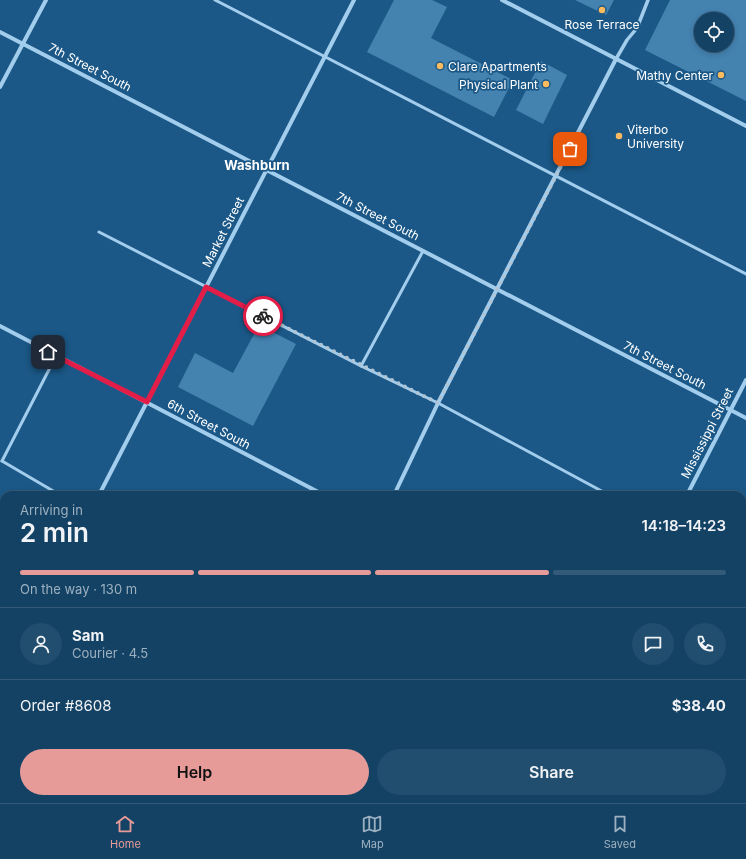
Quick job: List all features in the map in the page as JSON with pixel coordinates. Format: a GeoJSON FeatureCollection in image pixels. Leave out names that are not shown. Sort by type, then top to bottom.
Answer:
{"type":"FeatureCollection","features":[{"type":"Feature","properties":{"kind":"street"},"geometry":{"type":"LineString","coordinates":[[0,87],[46,0]]}},
{"type":"Feature","properties":{"kind":"street","name":"Market Street"},"geometry":{"type":"LineString","coordinates":[[101,491],[354,0]]}},
{"type":"Feature","properties":{"kind":"street"},"geometry":{"type":"LineString","coordinates":[[502,0],[746,126]]}},
{"type":"Feature","properties":{"kind":"street"},"geometry":{"type":"LineString","coordinates":[[396,491],[438,403],[616,59],[627,40],[637,28],[648,0]]}},
{"type":"Feature","properties":{"kind":"street","name":"7th Street South"},"geometry":{"type":"LineString","coordinates":[[0,32],[746,418]]}},
{"type":"Feature","properties":{"kind":"street","name":"6th Street South"},"geometry":{"type":"LineString","coordinates":[[0,326],[316,491]]}},
{"type":"Feature","properties":{"kind":"street","name":"Mississippi Street"},"geometry":{"type":"LineString","coordinates":[[689,491],[746,380]]}},
{"type":"Feature","properties":{"kind":"lane"},"geometry":{"type":"LineString","coordinates":[[215,0],[746,274]]}},
{"type":"Feature","properties":{"kind":"lane"},"geometry":{"type":"LineString","coordinates":[[99,232],[361,366],[438,403],[602,491]]}},
{"type":"Feature","properties":{"kind":"lane"},"geometry":{"type":"LineString","coordinates":[[361,366],[423,251]]}},
{"type":"Feature","properties":{"kind":"lane"},"geometry":{"type":"LineString","coordinates":[[53,491],[1,461],[56,356]]}},
{"type":"Feature","properties":{"kind":"building","name":"Clare Apartments"},"geometry":{"type":"Polygon","coordinates":[[[394,0],[432,0],[447,7],[431,38],[513,80],[494,117],[367,52],[394,0]]]}},
{"type":"Feature","properties":{"kind":"building","name":"Rose Terrace"},"geometry":{"type":"Polygon","coordinates":[[[575,0],[614,0],[606,15],[575,0]]]}},
{"type":"Feature","properties":{"kind":"building","name":"Mathy Center"},"geometry":{"type":"Polygon","coordinates":[[[670,0],[746,0],[746,101],[645,50],[670,0]]]}},
{"type":"Feature","properties":{"kind":"building","name":"Physical Plant"},"geometry":{"type":"Polygon","coordinates":[[[541,61],[567,75],[543,124],[516,110],[541,61]]]}},
{"type":"Feature","properties":{"kind":"building"},"geometry":{"type":"Polygon","coordinates":[[[259,325],[296,344],[253,426],[178,387],[195,353],[233,373],[259,325]]]}},
{"type":"Feature","properties":{"kind":"way so far"},"geometry":{"type":"LineString","coordinates":[[263,316],[438,403],[570,149]]}},
{"type":"Feature","properties":{"kind":"place","name":"Rose Terrace"},"geometry":{"type":"Point","coordinates":[602,10]}},
{"type":"Feature","properties":{"kind":"place","name":"Clare Apartments"},"geometry":{"type":"Point","coordinates":[440,66]}},
{"type":"Feature","properties":{"kind":"place","name":"Mathy Center"},"geometry":{"type":"Point","coordinates":[721,75]}},
{"type":"Feature","properties":{"kind":"place","name":"Physical Plant"},"geometry":{"type":"Point","coordinates":[546,84]}},
{"type":"Feature","properties":{"kind":"place","name":"Viterbo University"},"geometry":{"type":"Point","coordinates":[619,136]}},
{"type":"Feature","properties":{"kind":"district","name":"Washburn"},"geometry":{"type":"Point","coordinates":[257,165]}},
{"type":"Feature","properties":{"kind":"route"},"geometry":{"type":"LineString","coordinates":[[48,352],[147,402],[206,287],[263,316]]}}]}
